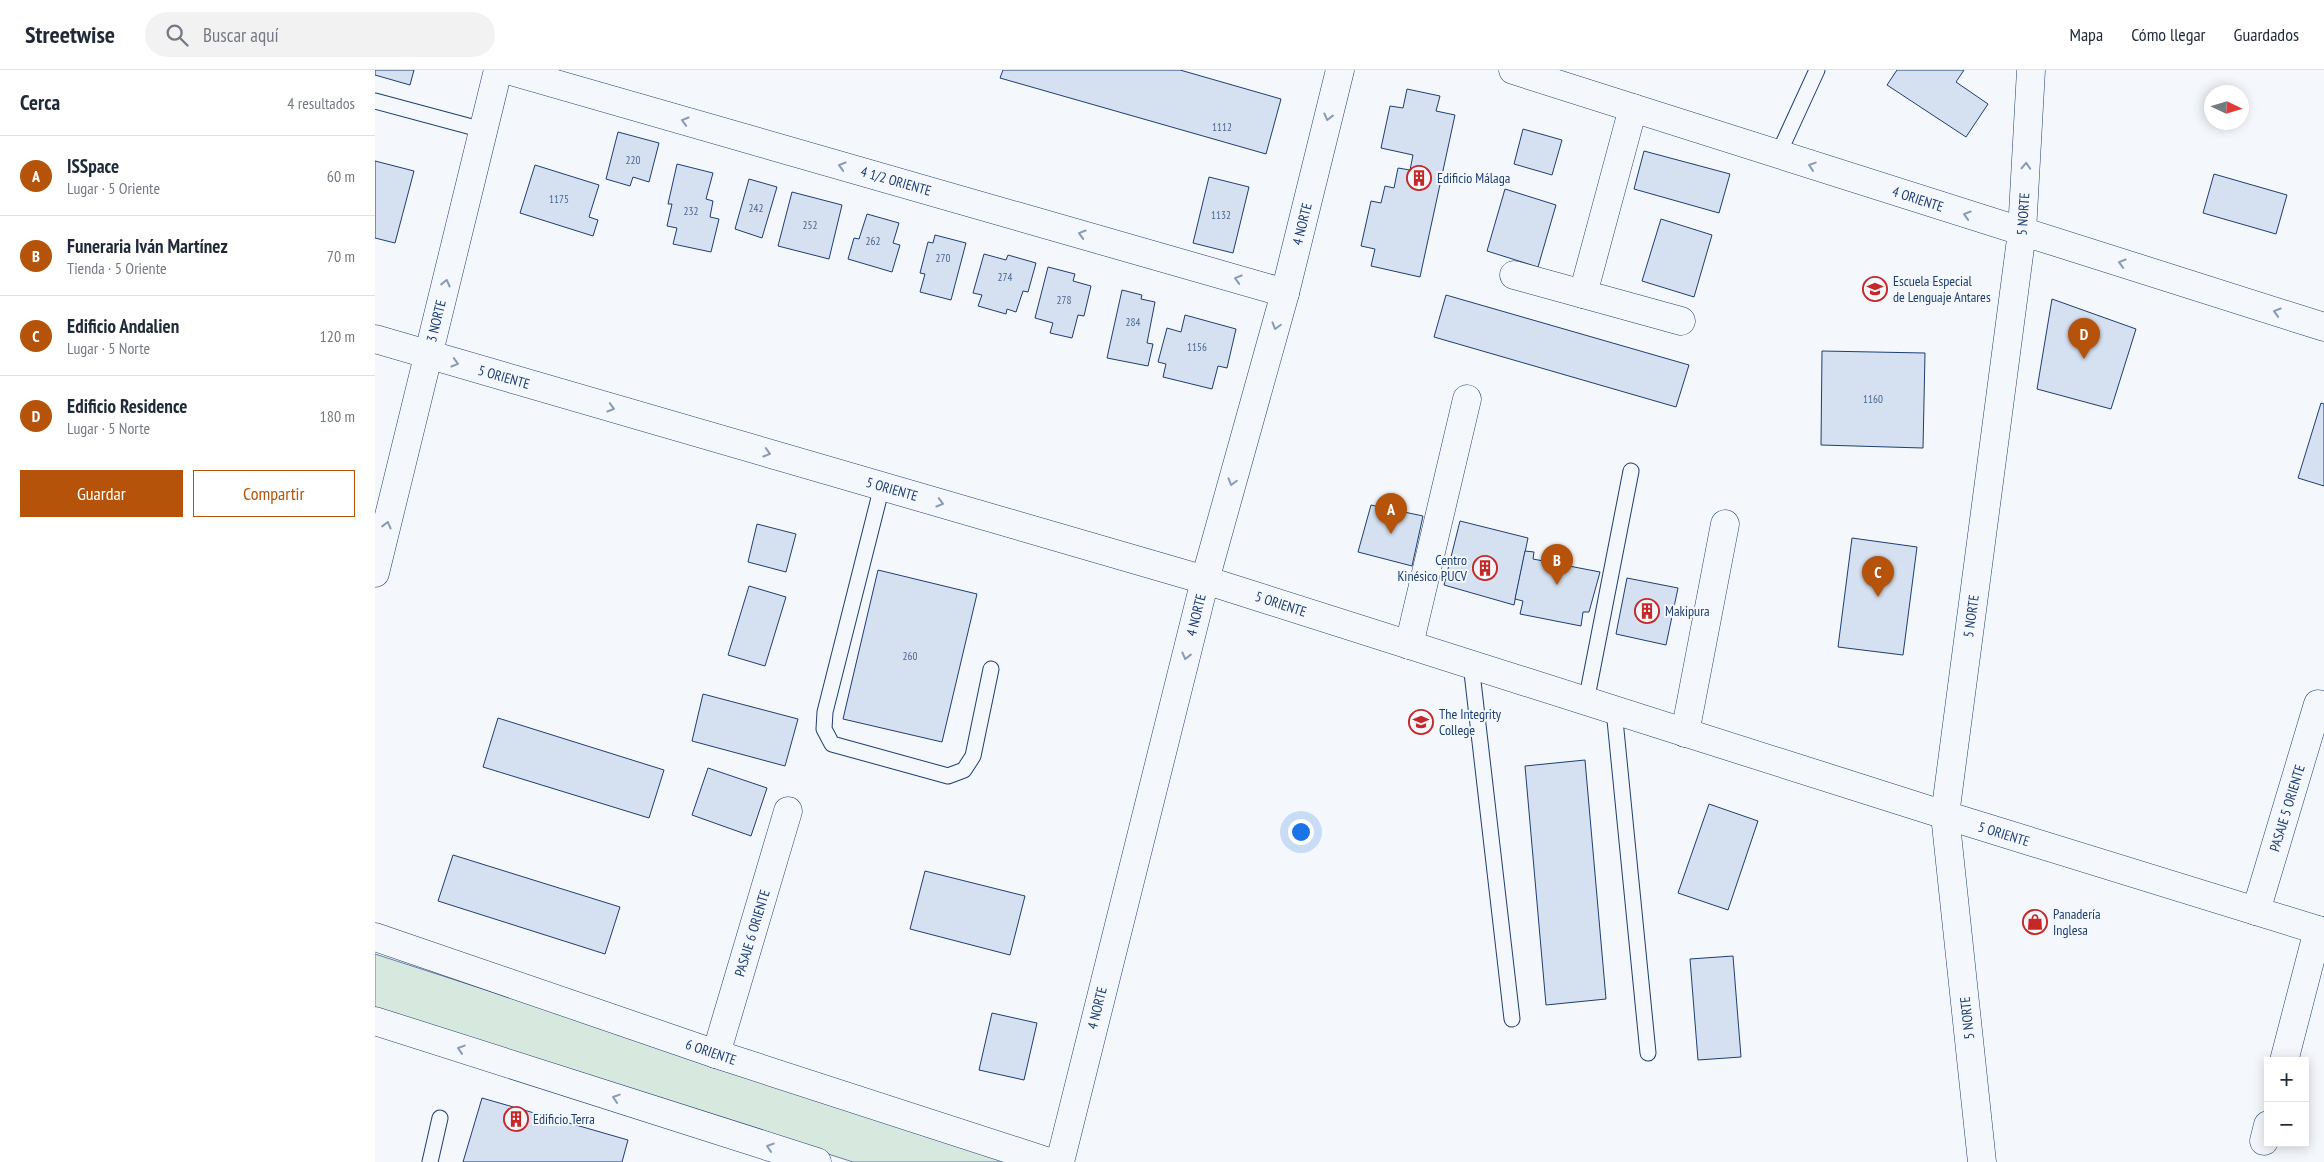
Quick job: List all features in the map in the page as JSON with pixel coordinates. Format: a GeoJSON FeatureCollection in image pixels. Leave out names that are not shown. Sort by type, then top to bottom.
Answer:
{"type":"FeatureCollection","features":[{"type":"Feature","properties":{"kind":"street","name":"3 NORTE"},"geometry":{"type":"LineString","coordinates":[[375,573],[498,70]]}},
{"type":"Feature","properties":{"kind":"street","name":"4 1/2 ORIENTE"},"geometry":{"type":"LineString","coordinates":[[507,70],[1285,293]]}},
{"type":"Feature","properties":{"kind":"street","name":"4 NORTE"},"geometry":{"type":"LineString","coordinates":[[1060,1162],[1205,580],[1285,293],[1340,70]]}},
{"type":"Feature","properties":{"kind":"street","name":"4 ORIENTE"},"geometry":{"type":"LineString","coordinates":[[1517,70],[1778,155],[2324,326]]}},
{"type":"Feature","properties":{"kind":"street","name":"5 NORTE"},"geometry":{"type":"LineString","coordinates":[[1982,1162],[1945,815],[2022,232],[2031,70]]}},
{"type":"Feature","properties":{"kind":"street"},"geometry":{"type":"LineString","coordinates":[[1583,294],[1633,108]]}},
{"type":"Feature","properties":{"kind":"street"},"geometry":{"type":"LineString","coordinates":[[1514,275],[1681,321]]}},
{"type":"Feature","properties":{"kind":"street","name":"5 ORIENTE"},"geometry":{"type":"LineString","coordinates":[[375,339],[1205,580],[1945,815],[2321,931]]}},
{"type":"Feature","properties":{"kind":"street"},"geometry":{"type":"LineString","coordinates":[[1409,645],[1467,399]]}},
{"type":"Feature","properties":{"kind":"street"},"geometry":{"type":"LineString","coordinates":[[1685,733],[1725,524]]}},
{"type":"Feature","properties":{"kind":"street","name":"PASAJE 5 ORIENTE"},"geometry":{"type":"LineString","coordinates":[[2256,911],[2318,704]]}},
{"type":"Feature","properties":{"kind":"street","name":"PASAJE 6 ORIENTE"},"geometry":{"type":"LineString","coordinates":[[716,1054],[788,811]]}},
{"type":"Feature","properties":{"kind":"street"},"geometry":{"type":"LineString","coordinates":[[2285,1057],[2321,931]]}},
{"type":"Feature","properties":{"kind":"street","name":"6 ORIENTE"},"geometry":{"type":"LineString","coordinates":[[375,937],[716,1054],[1049,1162]]}},
{"type":"Feature","properties":{"kind":"street"},"geometry":{"type":"LineString","coordinates":[[375,1021],[817,1162]]}},
{"type":"Feature","properties":{"kind":"lane"},"geometry":{"type":"LineString","coordinates":[[1778,155],[1817,70]]}},
{"type":"Feature","properties":{"kind":"lane"},"geometry":{"type":"LineString","coordinates":[[375,101],[483,130]]}},
{"type":"Feature","properties":{"kind":"lane"},"geometry":{"type":"LineString","coordinates":[[1587,702],[1631,472]]}},
{"type":"Feature","properties":{"kind":"lane"},"geometry":{"type":"LineString","coordinates":[[882,486],[825,712],[823,729],[832,744],[948,776],[964,770],[973,756],[991,669]]}},
{"type":"Feature","properties":{"kind":"lane"},"geometry":{"type":"LineString","coordinates":[[1471,664],[1511,1019]]}},
{"type":"Feature","properties":{"kind":"lane"},"geometry":{"type":"LineString","coordinates":[[1614,710],[1648,1052]]}},
{"type":"Feature","properties":{"kind":"lane"},"geometry":{"type":"LineString","coordinates":[[430,1162],[440,1118]]}},
{"type":"Feature","properties":{"kind":"shaded area"},"geometry":{"type":"Polygon","coordinates":[[[375,954],[1017,1162],[853,1162],[375,1008],[375,954]]]}},
{"type":"Feature","properties":{"kind":"building"},"geometry":{"type":"Polygon","coordinates":[[[375,70],[414,70],[410,85],[375,75],[375,70]]]}},
{"type":"Feature","properties":{"kind":"building"},"geometry":{"type":"Polygon","coordinates":[[[1003,70],[1180,70],[1281,99],[1266,154],[1000,78],[1003,70]]]}},
{"type":"Feature","properties":{"kind":"building"},"geometry":{"type":"Polygon","coordinates":[[[1897,70],[1964,70],[1956,82],[1988,104],[1966,137],[1887,85],[1897,70]]]}},
{"type":"Feature","properties":{"kind":"building","name":"Edificio Málaga"},"geometry":{"type":"Polygon","coordinates":[[[1407,89],[1440,96],[1436,111],[1455,115],[1420,277],[1371,266],[1375,249],[1361,246],[1371,201],[1381,203],[1385,186],[1394,188],[1398,168],[1410,170],[1413,155],[1381,148],[1390,106],[1403,108],[1407,89]]]}},
{"type":"Feature","properties":{"kind":"building"},"geometry":{"type":"Polygon","coordinates":[[[1523,129],[1562,140],[1552,175],[1514,164],[1523,129]]]}},
{"type":"Feature","properties":{"kind":"building"},"geometry":{"type":"Polygon","coordinates":[[[618,132],[659,143],[649,182],[633,177],[630,186],[606,179],[618,132]]]}},
{"type":"Feature","properties":{"kind":"building"},"geometry":{"type":"Polygon","coordinates":[[[1644,151],[1730,174],[1719,213],[1634,189],[1644,151]]]}},
{"type":"Feature","properties":{"kind":"building"},"geometry":{"type":"Polygon","coordinates":[[[375,161],[414,171],[395,243],[375,238],[375,161]]]}},
{"type":"Feature","properties":{"kind":"building"},"geometry":{"type":"Polygon","coordinates":[[[677,164],[713,173],[706,199],[713,201],[710,217],[719,219],[711,252],[673,244],[677,228],[667,226],[672,204],[668,204],[677,164]]]}},
{"type":"Feature","properties":{"kind":"building"},"geometry":{"type":"Polygon","coordinates":[[[535,165],[599,185],[589,217],[598,220],[593,236],[520,213],[535,165]]]}},
{"type":"Feature","properties":{"kind":"building"},"geometry":{"type":"Polygon","coordinates":[[[2214,174],[2287,195],[2276,234],[2203,213],[2214,174]]]}},
{"type":"Feature","properties":{"kind":"building"},"geometry":{"type":"Polygon","coordinates":[[[1209,177],[1249,187],[1233,253],[1193,243],[1209,177]]]}},
{"type":"Feature","properties":{"kind":"building"},"geometry":{"type":"Polygon","coordinates":[[[749,179],[777,187],[762,238],[735,229],[749,179]]]}},
{"type":"Feature","properties":{"kind":"building"},"geometry":{"type":"Polygon","coordinates":[[[1505,189],[1556,205],[1538,267],[1487,251],[1505,189]]]}},
{"type":"Feature","properties":{"kind":"building"},"geometry":{"type":"Polygon","coordinates":[[[792,192],[842,205],[829,259],[778,246],[792,192]]]}},
{"type":"Feature","properties":{"kind":"building"},"geometry":{"type":"Polygon","coordinates":[[[867,214],[899,223],[893,243],[900,245],[892,272],[848,259],[854,238],[859,239],[867,214]]]}},
{"type":"Feature","properties":{"kind":"building"},"geometry":{"type":"Polygon","coordinates":[[[1661,219],[1712,235],[1694,297],[1642,281],[1661,219]]]}},
{"type":"Feature","properties":{"kind":"building"},"geometry":{"type":"Polygon","coordinates":[[[935,235],[966,243],[951,300],[920,292],[925,274],[920,273],[928,242],[933,243],[935,235]]]}},
{"type":"Feature","properties":{"kind":"building"},"geometry":{"type":"Polygon","coordinates":[[[984,254],[1006,260],[1008,255],[1036,263],[1028,292],[1023,291],[1016,312],[1007,309],[1006,314],[978,306],[982,295],[973,293],[984,254]]]}},
{"type":"Feature","properties":{"kind":"building"},"geometry":{"type":"Polygon","coordinates":[[[1048,267],[1075,274],[1073,281],[1091,286],[1084,316],[1078,315],[1072,338],[1050,333],[1053,323],[1035,318],[1048,267]]]}},
{"type":"Feature","properties":{"kind":"building"},"geometry":{"type":"Polygon","coordinates":[[[1122,290],[1142,295],[1141,299],[1155,302],[1147,343],[1153,344],[1148,366],[1107,358],[1122,290]]]}},
{"type":"Feature","properties":{"kind":"building"},"geometry":{"type":"Polygon","coordinates":[[[1446,295],[1689,365],[1676,407],[1434,337],[1446,295]]]}},
{"type":"Feature","properties":{"kind":"building"},"geometry":{"type":"Polygon","coordinates":[[[2052,299],[2136,329],[2111,409],[2037,389],[2052,299]]]}},
{"type":"Feature","properties":{"kind":"building"},"geometry":{"type":"Polygon","coordinates":[[[1185,315],[1236,329],[1227,368],[1218,366],[1212,389],[1163,377],[1166,364],[1158,362],[1167,328],[1181,332],[1185,315]]]}},
{"type":"Feature","properties":{"kind":"building"},"geometry":{"type":"Polygon","coordinates":[[[1822,351],[1925,353],[1923,448],[1821,445],[1822,351]]]}},
{"type":"Feature","properties":{"kind":"building"},"geometry":{"type":"Polygon","coordinates":[[[2321,403],[2324,404],[2324,486],[2298,478],[2321,403]]]}},
{"type":"Feature","properties":{"kind":"building"},"geometry":{"type":"Polygon","coordinates":[[[1371,505],[1423,516],[1412,566],[1358,552],[1371,505]]]}},
{"type":"Feature","properties":{"kind":"building","name":"Centro Kinésico PUCV"},"geometry":{"type":"Polygon","coordinates":[[[1460,521],[1528,538],[1514,605],[1444,585],[1460,521]]]}},
{"type":"Feature","properties":{"kind":"building"},"geometry":{"type":"Polygon","coordinates":[[[757,524],[796,534],[786,572],[748,562],[757,524]]]}},
{"type":"Feature","properties":{"kind":"building"},"geometry":{"type":"Polygon","coordinates":[[[1852,538],[1917,547],[1903,655],[1838,647],[1852,538]]]}},
{"type":"Feature","properties":{"kind":"building"},"geometry":{"type":"Polygon","coordinates":[[[1525,551],[1534,552],[1533,559],[1600,572],[1589,612],[1583,612],[1581,626],[1520,614],[1523,601],[1515,599],[1525,551]]]}},
{"type":"Feature","properties":{"kind":"building"},"geometry":{"type":"Polygon","coordinates":[[[878,570],[977,594],[942,742],[843,719],[878,570]]]}},
{"type":"Feature","properties":{"kind":"building","name":"Makipura"},"geometry":{"type":"Polygon","coordinates":[[[1627,578],[1678,588],[1666,645],[1616,634],[1627,578]]]}},
{"type":"Feature","properties":{"kind":"building"},"geometry":{"type":"Polygon","coordinates":[[[749,586],[786,597],[765,666],[728,655],[749,586]]]}},
{"type":"Feature","properties":{"kind":"building"},"geometry":{"type":"Polygon","coordinates":[[[703,694],[798,719],[785,766],[692,741],[703,694]]]}},
{"type":"Feature","properties":{"kind":"building"},"geometry":{"type":"Polygon","coordinates":[[[498,718],[664,770],[649,818],[483,767],[498,718]]]}},
{"type":"Feature","properties":{"kind":"building"},"geometry":{"type":"Polygon","coordinates":[[[1585,760],[1606,999],[1546,1005],[1525,766],[1585,760]]]}},
{"type":"Feature","properties":{"kind":"building"},"geometry":{"type":"Polygon","coordinates":[[[708,768],[767,788],[751,836],[692,815],[708,768]]]}},
{"type":"Feature","properties":{"kind":"building"},"geometry":{"type":"Polygon","coordinates":[[[1709,804],[1758,821],[1728,910],[1678,893],[1709,804]]]}},
{"type":"Feature","properties":{"kind":"building"},"geometry":{"type":"Polygon","coordinates":[[[453,855],[620,907],[605,954],[438,901],[453,855]]]}},
{"type":"Feature","properties":{"kind":"building"},"geometry":{"type":"Polygon","coordinates":[[[925,871],[1025,896],[1010,955],[910,929],[925,871]]]}},
{"type":"Feature","properties":{"kind":"building"},"geometry":{"type":"Polygon","coordinates":[[[1733,956],[1741,1057],[1698,1060],[1690,959],[1733,956]]]}},
{"type":"Feature","properties":{"kind":"building"},"geometry":{"type":"Polygon","coordinates":[[[992,1013],[1037,1023],[1024,1080],[979,1070],[992,1013]]]}},
{"type":"Feature","properties":{"kind":"building","name":"Edificio Terra"},"geometry":{"type":"Polygon","coordinates":[[[482,1098],[628,1140],[622,1162],[463,1162],[482,1098]]]}},
{"type":"Feature","properties":{"kind":"place","name":"Edificio Málaga"},"geometry":{"type":"Point","coordinates":[1419,178]}},
{"type":"Feature","properties":{"kind":"place","name":"Escuela Especial de Lenguaje Antares"},"geometry":{"type":"Point","coordinates":[1875,289]}},
{"type":"Feature","properties":{"kind":"place","name":"Edificio Residence"},"geometry":{"type":"Point","coordinates":[2084,359]}},
{"type":"Feature","properties":{"kind":"place","name":"ISSpace"},"geometry":{"type":"Point","coordinates":[1391,534]}},
{"type":"Feature","properties":{"kind":"place","name":"Centro Kinésico PUCV"},"geometry":{"type":"Point","coordinates":[1485,568]}},
{"type":"Feature","properties":{"kind":"place","name":"Funeraria Iván Martínez"},"geometry":{"type":"Point","coordinates":[1557,585]}},
{"type":"Feature","properties":{"kind":"place","name":"Edificio Andalien"},"geometry":{"type":"Point","coordinates":[1878,597]}},
{"type":"Feature","properties":{"kind":"place","name":"Makipura"},"geometry":{"type":"Point","coordinates":[1647,611]}},
{"type":"Feature","properties":{"kind":"place","name":"The Integrity College"},"geometry":{"type":"Point","coordinates":[1421,722]}},
{"type":"Feature","properties":{"kind":"place","name":"Panadería Inglesa"},"geometry":{"type":"Point","coordinates":[2035,922]}},
{"type":"Feature","properties":{"kind":"place","name":"Edificio Terra"},"geometry":{"type":"Point","coordinates":[516,1119]}}]}
